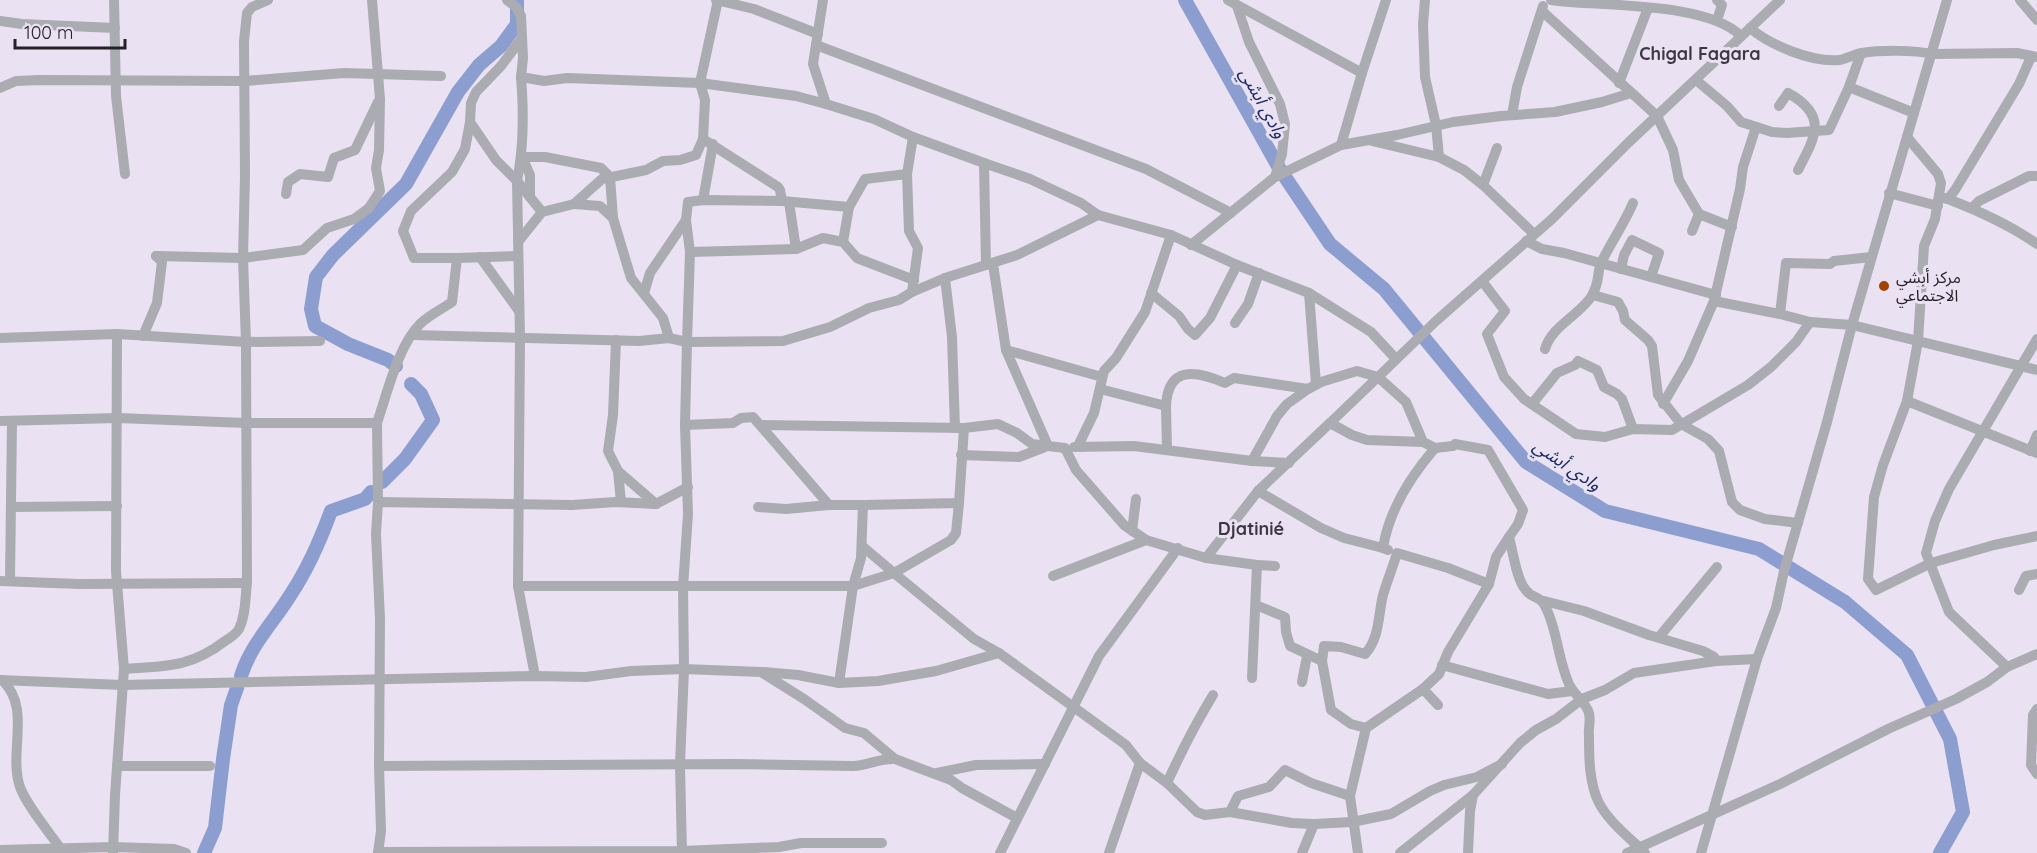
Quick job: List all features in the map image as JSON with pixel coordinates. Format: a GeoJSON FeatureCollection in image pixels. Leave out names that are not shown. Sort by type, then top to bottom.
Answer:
{"type":"FeatureCollection","features":[{"type":"Feature","properties":{"kind":"street"},"geometry":{"type":"LineString","coordinates":[[114,0],[117,110],[125,174]]}},
{"type":"Feature","properties":{"kind":"street"},"geometry":{"type":"LineString","coordinates":[[124,669],[194,661],[216,649],[238,632],[243,616],[247,583],[246,342],[243,258],[244,48],[247,13],[252,7],[268,0]]}},
{"type":"Feature","properties":{"kind":"street"},"geometry":{"type":"LineString","coordinates":[[143,336],[157,303],[162,262],[156,256],[243,258],[303,250],[327,228],[354,219],[369,208],[380,191],[376,168],[380,150],[380,99],[372,0]]}},
{"type":"Feature","properties":{"kind":"street"},"geometry":{"type":"LineString","coordinates":[[507,0],[516,7],[521,16],[524,57],[521,77],[524,115],[522,157],[517,181],[520,338],[517,544],[518,586],[535,676]]}},
{"type":"Feature","properties":{"kind":"street"},"geometry":{"type":"LineString","coordinates":[[703,200],[708,142],[705,100],[700,83],[717,0],[753,9],[817,39],[1146,169],[1231,213]]}},
{"type":"Feature","properties":{"kind":"street"},"geometry":{"type":"LineString","coordinates":[[823,0],[813,64],[826,104]]}},
{"type":"Feature","properties":{"kind":"street"},"geometry":{"type":"LineString","coordinates":[[1341,145],[1386,0]]}},
{"type":"Feature","properties":{"kind":"street"},"geometry":{"type":"LineString","coordinates":[[1425,0],[1423,24],[1425,77],[1436,125],[1439,158]]}},
{"type":"Feature","properties":{"kind":"street"},"geometry":{"type":"LineString","coordinates":[[1551,0],[1619,3],[1683,12],[1717,20],[1741,36]]}},
{"type":"Feature","properties":{"kind":"street"},"geometry":{"type":"LineString","coordinates":[[1717,20],[1722,4],[1718,0]]}},
{"type":"Feature","properties":{"kind":"street"},"geometry":{"type":"LineString","coordinates":[[1206,558],[1258,491],[1436,321],[1552,219],[1780,0]]}},
{"type":"Feature","properties":{"kind":"street"},"geometry":{"type":"LineString","coordinates":[[1701,853],[1757,659],[1776,608],[1784,571],[1889,193],[1947,0]]}},
{"type":"Feature","properties":{"kind":"street"},"geometry":{"type":"LineString","coordinates":[[2020,0],[2037,20]]}},
{"type":"Feature","properties":{"kind":"street"},"geometry":{"type":"LineString","coordinates":[[1233,3],[1362,73]]}},
{"type":"Feature","properties":{"kind":"street"},"geometry":{"type":"LineString","coordinates":[[1233,3],[1249,42],[1280,104],[1285,124],[1282,154],[1275,177]]}},
{"type":"Feature","properties":{"kind":"street"},"geometry":{"type":"LineString","coordinates":[[1512,115],[1517,87],[1543,5],[1619,83],[1657,116],[1673,150],[1679,180],[1699,214],[1732,226]]}},
{"type":"Feature","properties":{"kind":"street"},"geometry":{"type":"LineString","coordinates":[[1619,83],[1648,8]]}},
{"type":"Feature","properties":{"kind":"street"},"geometry":{"type":"LineString","coordinates":[[0,21],[115,28]]}},
{"type":"Feature","properties":{"kind":"street"},"geometry":{"type":"LineString","coordinates":[[1750,28],[1784,49],[1819,58],[1838,60],[1861,53],[1920,51],[1932,54],[2017,53],[2034,57],[2009,102],[1942,201],[1924,246],[1918,341],[1908,401],[1883,465],[1874,497],[1868,579],[1876,590],[1932,563],[1994,545],[2037,536]]}},
{"type":"Feature","properties":{"kind":"street"},"geometry":{"type":"LineString","coordinates":[[518,256],[414,258],[403,231],[411,211],[453,172],[465,149],[471,103],[476,92],[501,66],[522,38]]}},
{"type":"Feature","properties":{"kind":"street"},"geometry":{"type":"LineString","coordinates":[[1696,80],[1727,106],[1741,122],[1772,132],[1829,130],[1849,87],[1861,53]]}},
{"type":"Feature","properties":{"kind":"street"},"geometry":{"type":"LineString","coordinates":[[0,88],[16,81],[245,81],[344,74],[441,76]]}},
{"type":"Feature","properties":{"kind":"street"},"geometry":{"type":"LineString","coordinates":[[521,77],[544,81],[567,78],[700,83],[796,96],[874,119],[913,137],[1030,179],[1081,203],[1098,215],[1170,235],[1237,265],[1309,293],[1371,332],[1399,356]]}},
{"type":"Feature","properties":{"kind":"street"},"geometry":{"type":"LineString","coordinates":[[1849,87],[1914,113]]}},
{"type":"Feature","properties":{"kind":"street"},"geometry":{"type":"LineString","coordinates":[[1191,245],[1275,177],[1341,145],[1436,125],[1555,112],[1602,102],[1630,93]]}},
{"type":"Feature","properties":{"kind":"street"},"geometry":{"type":"LineString","coordinates":[[1779,106],[1788,93],[1803,101],[1811,110],[1815,132],[1811,146],[1798,170]]}},
{"type":"Feature","properties":{"kind":"street"},"geometry":{"type":"LineString","coordinates":[[286,194],[288,182],[300,174],[328,177],[334,158],[355,150],[380,99]]}},
{"type":"Feature","properties":{"kind":"street"},"geometry":{"type":"LineString","coordinates":[[470,122],[496,160],[517,181],[542,212]]}},
{"type":"Feature","properties":{"kind":"street"},"geometry":{"type":"LineString","coordinates":[[1663,404],[1688,362],[1715,298],[1743,167],[1756,126]]}},
{"type":"Feature","properties":{"kind":"street"},"geometry":{"type":"LineString","coordinates":[[912,292],[918,248],[909,231],[907,174],[913,137]]}},
{"type":"Feature","properties":{"kind":"street"},"geometry":{"type":"LineString","coordinates":[[1907,137],[1938,174],[1942,201]]}},
{"type":"Feature","properties":{"kind":"street"},"geometry":{"type":"LineString","coordinates":[[1367,140],[1439,158],[1464,170],[1483,185],[1542,249],[1650,277],[1715,298],[1810,322],[1852,325],[2037,370]]}},
{"type":"Feature","properties":{"kind":"street"},"geometry":{"type":"LineString","coordinates":[[574,204],[602,179],[646,170],[663,161],[680,160],[696,155],[708,142]]}},
{"type":"Feature","properties":{"kind":"street"},"geometry":{"type":"LineString","coordinates":[[708,142],[778,187],[785,202],[796,249]]}},
{"type":"Feature","properties":{"kind":"street"},"geometry":{"type":"LineString","coordinates":[[1483,185],[1497,148]]}},
{"type":"Feature","properties":{"kind":"street"},"geometry":{"type":"LineString","coordinates":[[522,157],[545,157],[601,168],[610,177],[613,218],[631,278],[663,318],[669,338]]}},
{"type":"Feature","properties":{"kind":"street"},"geometry":{"type":"LineString","coordinates":[[522,157],[530,175],[530,197]]}},
{"type":"Feature","properties":{"kind":"street"},"geometry":{"type":"LineString","coordinates":[[984,163],[989,264],[1006,350],[1048,446]]}},
{"type":"Feature","properties":{"kind":"street"},"geometry":{"type":"LineString","coordinates":[[843,242],[849,207],[865,179],[907,174]]}},
{"type":"Feature","properties":{"kind":"street"},"geometry":{"type":"LineString","coordinates":[[1972,208],[1979,201],[2029,176],[2037,176]]}},
{"type":"Feature","properties":{"kind":"street"},"geometry":{"type":"LineString","coordinates":[[1889,193],[1972,208],[2010,226],[2037,244]]}},
{"type":"Feature","properties":{"kind":"street"},"geometry":{"type":"LineString","coordinates":[[682,852],[680,764],[684,669],[683,587],[688,487],[685,425],[690,252],[686,220],[688,202],[703,200],[785,202],[849,207]]}},
{"type":"Feature","properties":{"kind":"street"},"geometry":{"type":"LineString","coordinates":[[1545,349],[1548,338],[1584,307],[1593,295],[1599,282],[1600,264],[1622,228],[1633,203]]}},
{"type":"Feature","properties":{"kind":"street"},"geometry":{"type":"LineString","coordinates":[[518,242],[542,212],[574,204],[600,206],[613,218]]}},
{"type":"Feature","properties":{"kind":"street"},"geometry":{"type":"LineString","coordinates":[[1692,231],[1699,214]]}},
{"type":"Feature","properties":{"kind":"street"},"geometry":{"type":"LineString","coordinates":[[412,335],[639,341],[669,338],[687,342],[783,341],[830,327],[869,309],[899,300],[945,278],[1017,255],[1098,215]]}},
{"type":"Feature","properties":{"kind":"street"},"geometry":{"type":"LineString","coordinates":[[644,294],[650,273],[686,220]]}},
{"type":"Feature","properties":{"kind":"street"},"geometry":{"type":"LineString","coordinates":[[1078,446],[1094,413],[1104,371],[1116,358],[1145,312],[1170,235]]}},
{"type":"Feature","properties":{"kind":"street"},"geometry":{"type":"LineString","coordinates":[[690,252],[796,249],[823,238],[843,242],[857,258],[914,280]]}},
{"type":"Feature","properties":{"kind":"street"},"geometry":{"type":"LineString","coordinates":[[1621,269],[1624,255],[1632,240],[1659,253],[1650,277]]}},
{"type":"Feature","properties":{"kind":"street"},"geometry":{"type":"LineString","coordinates":[[1780,314],[1786,263],[1830,264],[1834,261],[1871,257]]}},
{"type":"Feature","properties":{"kind":"street"},"geometry":{"type":"LineString","coordinates":[[458,258],[452,302],[420,323],[403,349],[376,423],[381,831],[378,853],[682,852],[779,847],[801,843],[882,843]]}},
{"type":"Feature","properties":{"kind":"street"},"geometry":{"type":"LineString","coordinates":[[480,258],[519,311]]}},
{"type":"Feature","properties":{"kind":"street"},"geometry":{"type":"LineString","coordinates":[[1151,293],[1179,316],[1195,335],[1210,318],[1237,265]]}},
{"type":"Feature","properties":{"kind":"street"},"geometry":{"type":"LineString","coordinates":[[1235,323],[1248,304],[1259,273]]}},
{"type":"Feature","properties":{"kind":"street"},"geometry":{"type":"LineString","coordinates":[[518,586],[853,586],[894,573],[951,540],[956,533],[961,455],[945,278]]}},
{"type":"Feature","properties":{"kind":"street"},"geometry":{"type":"LineString","coordinates":[[1482,280],[1505,311],[1487,334],[1504,377],[1524,399],[1576,434],[1605,437],[1632,429],[1672,430],[1748,385],[1771,368],[1796,342],[1810,322]]}},
{"type":"Feature","properties":{"kind":"street"},"geometry":{"type":"LineString","coordinates":[[1309,293],[1312,386]]}},
{"type":"Feature","properties":{"kind":"street"},"geometry":{"type":"LineString","coordinates":[[1593,295],[1618,302],[1623,311],[1624,320],[1648,340],[1652,346],[1658,395],[1681,424],[1708,439],[1719,451],[1732,502],[1740,510],[1765,519],[1798,524]]}},
{"type":"Feature","properties":{"kind":"street"},"geometry":{"type":"LineString","coordinates":[[113,850],[124,669],[117,584],[117,334]]}},
{"type":"Feature","properties":{"kind":"street"},"geometry":{"type":"LineString","coordinates":[[0,338],[117,334],[246,342],[320,341]]}},
{"type":"Feature","properties":{"kind":"street"},"geometry":{"type":"LineString","coordinates":[[2007,667],[1949,612],[1932,563],[1926,553],[1935,521],[1948,489],[2037,339]]}},
{"type":"Feature","properties":{"kind":"street"},"geometry":{"type":"LineString","coordinates":[[616,340],[613,415],[608,451],[618,471],[621,502]]}},
{"type":"Feature","properties":{"kind":"street"},"geometry":{"type":"LineString","coordinates":[[1006,350],[1102,377]]}},
{"type":"Feature","properties":{"kind":"street"},"geometry":{"type":"LineString","coordinates":[[1532,404],[1557,373],[1575,365],[1578,361],[1597,370],[1604,387],[1622,399],[1632,429]]}},
{"type":"Feature","properties":{"kind":"street"},"geometry":{"type":"LineString","coordinates":[[1252,461],[1277,416],[1287,404],[1312,386],[1357,371],[1378,377],[1406,402],[1423,442]]}},
{"type":"Feature","properties":{"kind":"street"},"geometry":{"type":"LineString","coordinates":[[1167,450],[1167,393],[1174,380],[1186,374],[1200,373],[1225,383],[1234,378],[1312,386]]}},
{"type":"Feature","properties":{"kind":"street"},"geometry":{"type":"LineString","coordinates":[[1101,389],[1166,406]]}},
{"type":"Feature","properties":{"kind":"street"},"geometry":{"type":"LineString","coordinates":[[1908,401],[1982,433],[2034,452],[2037,435]]}},
{"type":"Feature","properties":{"kind":"street"},"geometry":{"type":"LineString","coordinates":[[685,425],[733,423],[741,418],[753,417],[829,505]]}},
{"type":"Feature","properties":{"kind":"street"},"geometry":{"type":"LineString","coordinates":[[247,583],[79,585],[5,581],[11,507],[6,421],[118,418],[246,423],[376,423]]}},
{"type":"Feature","properties":{"kind":"street"},"geometry":{"type":"LineString","coordinates":[[1330,423],[1367,440],[1423,442],[1435,448],[1455,444],[1488,450],[1523,510],[1518,524],[1496,557],[1489,584],[1448,652],[1439,674],[1423,689],[1366,728],[1350,796],[1358,853]]}},
{"type":"Feature","properties":{"kind":"street"},"geometry":{"type":"LineString","coordinates":[[761,425],[959,428],[998,424],[1017,433],[1032,444],[1065,448],[1134,446],[1252,461],[1289,463]]}},
{"type":"Feature","properties":{"kind":"street"},"geometry":{"type":"LineString","coordinates":[[961,455],[1019,457],[1048,446]]}},
{"type":"Feature","properties":{"kind":"street"},"geometry":{"type":"LineString","coordinates":[[1065,448],[1076,471],[1124,525],[1146,540],[1206,558],[1275,566]]}},
{"type":"Feature","properties":{"kind":"street"},"geometry":{"type":"LineString","coordinates":[[1383,548],[1386,528],[1405,490],[1435,448]]}},
{"type":"Feature","properties":{"kind":"street"},"geometry":{"type":"LineString","coordinates":[[618,471],[656,504]]}},
{"type":"Feature","properties":{"kind":"street"},"geometry":{"type":"LineString","coordinates":[[378,502],[656,504],[688,487]]}},
{"type":"Feature","properties":{"kind":"street"},"geometry":{"type":"LineString","coordinates":[[1258,491],[1321,528],[1344,538],[1448,568],[1489,584]]}},
{"type":"Feature","properties":{"kind":"street"},"geometry":{"type":"LineString","coordinates":[[1132,531],[1136,499]]}},
{"type":"Feature","properties":{"kind":"street"},"geometry":{"type":"LineString","coordinates":[[758,507],[786,509],[829,505],[959,503]]}},
{"type":"Feature","properties":{"kind":"street"},"geometry":{"type":"LineString","coordinates":[[839,683],[853,586],[861,558],[863,505]]}},
{"type":"Feature","properties":{"kind":"street"},"geometry":{"type":"LineString","coordinates":[[11,507],[117,506]]}},
{"type":"Feature","properties":{"kind":"street"},"geometry":{"type":"LineString","coordinates":[[1509,537],[1526,592],[1544,601],[1584,611],[1703,651],[1714,657],[1716,661]]}},
{"type":"Feature","properties":{"kind":"street"},"geometry":{"type":"LineString","coordinates":[[1053,576],[1146,540]]}},
{"type":"Feature","properties":{"kind":"street"},"geometry":{"type":"LineString","coordinates":[[862,546],[958,627],[999,653],[1126,745],[1140,763],[1167,783],[1197,812],[1205,815],[1230,812],[1314,824],[1352,822],[1392,814],[1430,791],[1477,777],[1502,764]]}},
{"type":"Feature","properties":{"kind":"street"},"geometry":{"type":"LineString","coordinates":[[1000,853],[1099,656],[1178,548]]}},
{"type":"Feature","properties":{"kind":"street"},"geometry":{"type":"LineString","coordinates":[[1366,728],[1351,724],[1331,710],[1322,661],[1324,646],[1341,647],[1365,654],[1370,649],[1378,624],[1383,594],[1397,553]]}},
{"type":"Feature","properties":{"kind":"street"},"geometry":{"type":"LineString","coordinates":[[1252,678],[1257,564]]}},
{"type":"Feature","properties":{"kind":"street"},"geometry":{"type":"LineString","coordinates":[[1659,638],[1717,567]]}},
{"type":"Feature","properties":{"kind":"street"},"geometry":{"type":"LineString","coordinates":[[2019,590],[2026,576],[2037,574]]}},
{"type":"Feature","properties":{"kind":"street"},"geometry":{"type":"LineString","coordinates":[[1544,601],[1555,627],[1561,658],[1572,690],[1582,699],[1591,722],[1588,734],[1591,776],[1598,801],[1642,850]]}},
{"type":"Feature","properties":{"kind":"street"},"geometry":{"type":"LineString","coordinates":[[1256,605],[1285,617],[1290,646],[1307,656],[1322,661]]}},
{"type":"Feature","properties":{"kind":"street"},"geometry":{"type":"LineString","coordinates":[[1,680],[122,685],[535,676],[586,678],[631,671],[684,669],[798,675],[839,683],[913,676],[999,653]]}},
{"type":"Feature","properties":{"kind":"street"},"geometry":{"type":"LineString","coordinates":[[1627,853],[1642,850],[1890,728],[1956,699],[1987,682],[2007,667],[2037,654]]}},
{"type":"Feature","properties":{"kind":"street"},"geometry":{"type":"LineString","coordinates":[[1302,682],[1307,656]]}},
{"type":"Feature","properties":{"kind":"street"},"geometry":{"type":"LineString","coordinates":[[1400,853],[1473,795],[1520,743],[1582,699],[1605,690],[1634,673],[1716,661],[1757,659]]}},
{"type":"Feature","properties":{"kind":"street"},"geometry":{"type":"LineString","coordinates":[[1442,666],[1548,694],[1572,690]]}},
{"type":"Feature","properties":{"kind":"street"},"geometry":{"type":"LineString","coordinates":[[761,672],[845,728],[864,733],[895,759],[936,774],[1017,818]]}},
{"type":"Feature","properties":{"kind":"street"},"geometry":{"type":"LineString","coordinates":[[1,680],[9,687],[17,707],[17,754],[21,787],[61,849]]}},
{"type":"Feature","properties":{"kind":"street"},"geometry":{"type":"LineString","coordinates":[[1423,689],[1438,705]]}},
{"type":"Feature","properties":{"kind":"street"},"geometry":{"type":"LineString","coordinates":[[1167,783],[1182,748],[1190,738],[1213,694]]}},
{"type":"Feature","properties":{"kind":"street"},"geometry":{"type":"LineString","coordinates":[[2037,709],[2033,715],[2031,765],[2037,774]]}},
{"type":"Feature","properties":{"kind":"street"},"geometry":{"type":"LineString","coordinates":[[379,766],[680,764],[853,766],[867,765],[881,759],[895,759]]}},
{"type":"Feature","properties":{"kind":"street"},"geometry":{"type":"LineString","coordinates":[[1110,853],[1140,763]]}},
{"type":"Feature","properties":{"kind":"street"},"geometry":{"type":"LineString","coordinates":[[936,774],[976,765],[1045,764]]}},
{"type":"Feature","properties":{"kind":"street"},"geometry":{"type":"LineString","coordinates":[[117,766],[210,766]]}},
{"type":"Feature","properties":{"kind":"street"},"geometry":{"type":"LineString","coordinates":[[1230,812],[1238,796],[1269,787],[1285,770],[1311,783],[1350,796]]}},
{"type":"Feature","properties":{"kind":"street"},"geometry":{"type":"LineString","coordinates":[[1468,853],[1473,795]]}},
{"type":"Feature","properties":{"kind":"street"},"geometry":{"type":"LineString","coordinates":[[1302,853],[1314,824]]}},
{"type":"Feature","properties":{"kind":"street"},"geometry":{"type":"LineString","coordinates":[[0,850],[174,849],[186,853]]}},
{"type":"Feature","properties":{"kind":"waterway"},"geometry":{"type":"LineString","coordinates":[[396,366],[388,360],[348,344],[315,326],[311,309],[316,277],[333,255],[406,184],[458,92],[479,65],[501,46],[517,24],[517,0]]}},
{"type":"Feature","properties":{"kind":"waterway","name":"وادي أبشي"},"geometry":{"type":"LineString","coordinates":[[1185,0],[1279,168],[1330,244],[1384,289],[1526,462],[1605,511],[1759,549],[1845,602],[1907,655],[1950,739],[1963,812],[1940,853]]}},
{"type":"Feature","properties":{"kind":"waterway"},"geometry":{"type":"LineString","coordinates":[[382,482],[405,459],[433,420],[421,394],[411,384]]}},
{"type":"Feature","properties":{"kind":"waterway"},"geometry":{"type":"LineString","coordinates":[[241,676],[257,643],[303,574],[331,511],[365,499],[371,492]]}},
{"type":"Feature","properties":{"kind":"waterway"},"geometry":{"type":"LineString","coordinates":[[204,853],[215,828],[231,705],[237,688]]}},
{"type":"Feature","properties":{"kind":"place","name":"مركز أبشي الاجتماعي"},"geometry":{"type":"Point","coordinates":[1884,286]}},
{"type":"Feature","properties":{"kind":"district","name":"Chigal Fagara"},"geometry":{"type":"Point","coordinates":[1700,54]}},
{"type":"Feature","properties":{"kind":"district","name":"Djatinié"},"geometry":{"type":"Point","coordinates":[1251,529]}}]}
